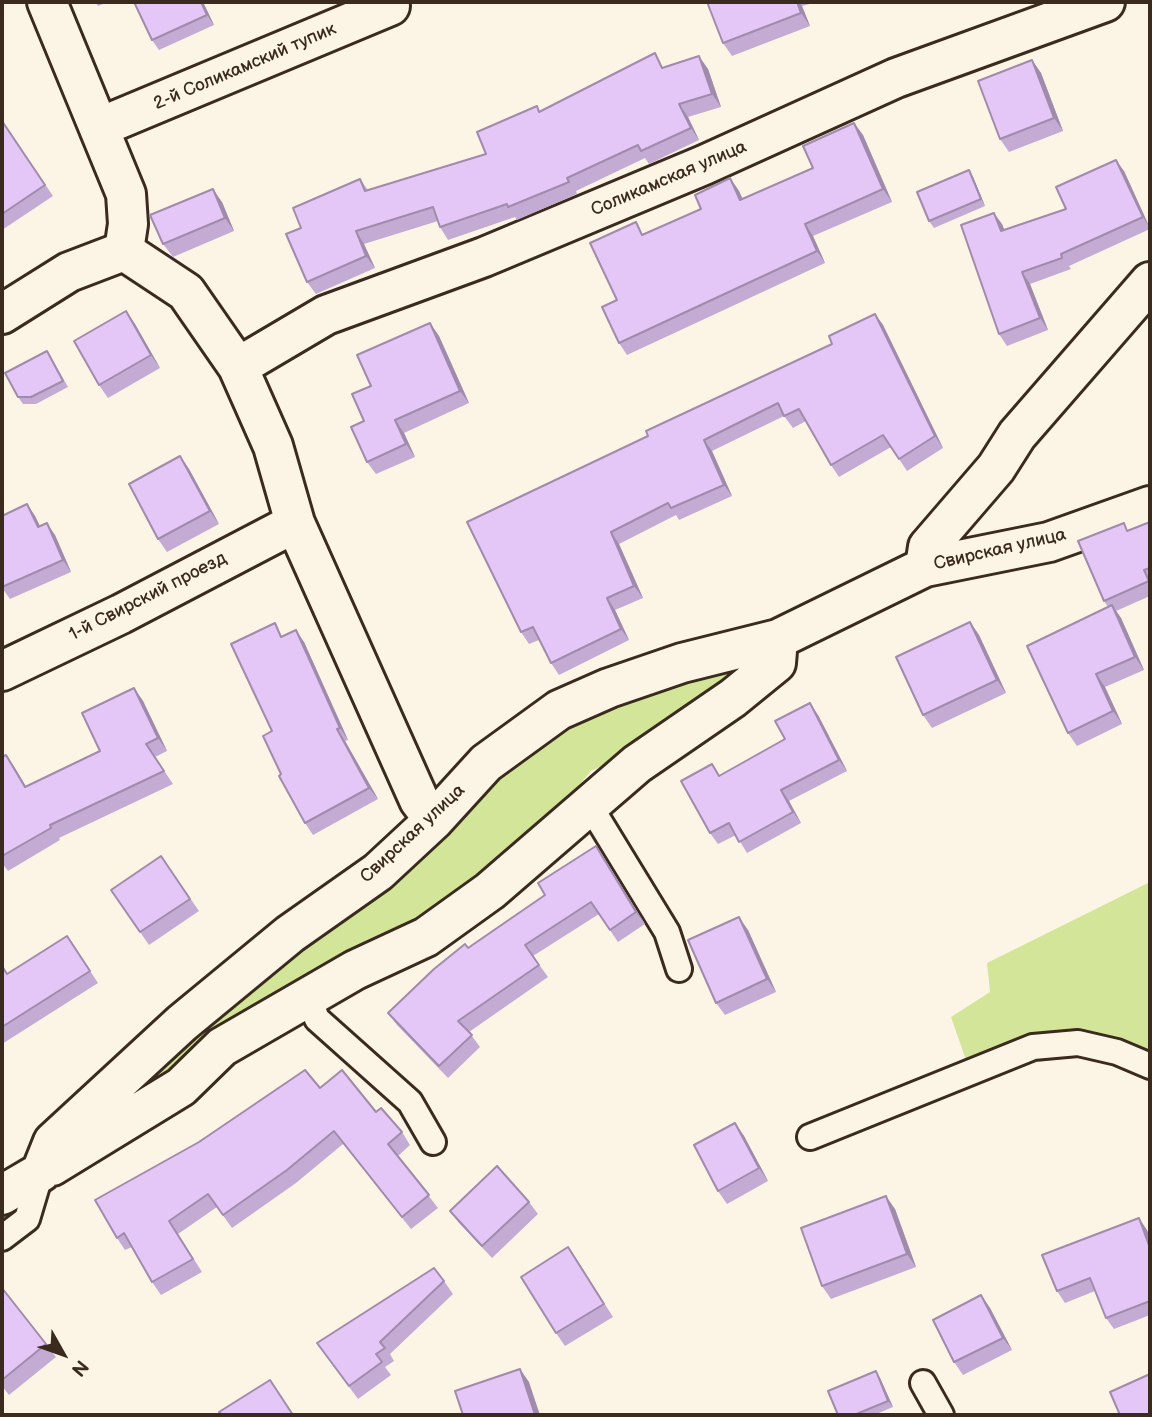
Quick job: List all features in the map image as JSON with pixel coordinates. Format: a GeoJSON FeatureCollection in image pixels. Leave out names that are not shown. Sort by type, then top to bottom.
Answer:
{"type":"FeatureCollection","features":[{"type":"Feature","properties":{"kind":"street"},"geometry":{"type":"LineString","coordinates":[[47,2],[126,194],[128,224],[124,251]]}},
{"type":"Feature","properties":{"kind":"street","name":"Соликамская улица"},"geometry":{"type":"LineString","coordinates":[[238,367],[326,315],[484,257],[704,166],[896,78],[1105,2]]}},
{"type":"Feature","properties":{"kind":"street","name":"2-й Соликамский тупик"},"geometry":{"type":"LineString","coordinates":[[100,127],[390,6]]}},
{"type":"Feature","properties":{"kind":"street"},"geometry":{"type":"LineString","coordinates":[[124,251],[186,292],[238,367],[273,446],[295,523],[419,800],[434,820]]}},
{"type":"Feature","properties":{"kind":"street"},"geometry":{"type":"LineString","coordinates":[[2,314],[69,272],[124,251]]}},
{"type":"Feature","properties":{"kind":"street"},"geometry":{"type":"LineString","coordinates":[[925,567],[928,547],[996,468],[1017,435],[1150,282]]}},
{"type":"Feature","properties":{"kind":"street","name":"Свирская улица"},"geometry":{"type":"LineString","coordinates":[[41,1172],[53,1142],[182,1023],[290,934],[378,872],[434,820],[486,763],[559,710],[609,688],[682,663],[778,639],[925,567],[1049,542],[1150,506]]}},
{"type":"Feature","properties":{"kind":"street","name":"1-й Свирский проезд"},"geometry":{"type":"LineString","coordinates":[[2,671],[121,614],[295,523]]}},
{"type":"Feature","properties":{"kind":"street"},"geometry":{"type":"LineString","coordinates":[[2,1195],[181,1087],[222,1047],[355,970],[426,937],[490,891],[637,764],[733,698],[776,663],[778,639]]}},
{"type":"Feature","properties":{"kind":"lane"},"geometry":{"type":"LineString","coordinates":[[590,806],[667,932],[679,969]]}},
{"type":"Feature","properties":{"kind":"lane"},"geometry":{"type":"LineString","coordinates":[[309,998],[317,1019],[410,1102],[433,1142]]}},
{"type":"Feature","properties":{"kind":"lane"},"geometry":{"type":"LineString","coordinates":[[810,1137],[1033,1047],[1078,1043],[1117,1052],[1150,1066]]}},
{"type":"Feature","properties":{"kind":"lane"},"geometry":{"type":"LineString","coordinates":[[2,1238],[27,1219],[41,1172]]}},
{"type":"Feature","properties":{"kind":"lane"},"geometry":{"type":"LineString","coordinates":[[923,1382],[941,1415]]}},
{"type":"Feature","properties":{"kind":"green space"},"geometry":{"type":"Polygon","coordinates":[[[753,660],[632,752],[591,771],[551,819],[479,883],[179,1068],[71,1138],[554,725],[612,700],[753,660]]]}},
{"type":"Feature","properties":{"kind":"green space"},"geometry":{"type":"Polygon","coordinates":[[[1150,882],[1150,1080],[1089,1056],[1030,1063],[974,1083],[951,1017],[990,992],[987,963],[1150,882]]]}},
{"type":"Feature","properties":{"kind":"building"},"geometry":{"type":"Polygon","coordinates":[[[134,2],[201,2],[207,15],[152,40],[134,2]]]}},
{"type":"Feature","properties":{"kind":"building"},"geometry":{"type":"Polygon","coordinates":[[[707,2],[797,2],[801,13],[723,43],[707,2]]]}},
{"type":"Feature","properties":{"kind":"building"},"geometry":{"type":"Polygon","coordinates":[[[655,53],[662,68],[699,56],[712,94],[679,104],[691,128],[641,151],[638,145],[567,178],[569,182],[508,207],[507,204],[440,227],[433,207],[356,231],[366,256],[307,282],[286,234],[301,228],[293,208],[360,179],[365,191],[486,154],[477,132],[537,106],[539,112],[655,53]]]}},
{"type":"Feature","properties":{"kind":"building"},"geometry":{"type":"Polygon","coordinates":[[[1032,60],[1054,118],[1000,139],[978,81],[1032,60]]]}},
{"type":"Feature","properties":{"kind":"building"},"geometry":{"type":"Polygon","coordinates":[[[2,121],[45,185],[2,214],[2,121]]]}},
{"type":"Feature","properties":{"kind":"building"},"geometry":{"type":"Polygon","coordinates":[[[854,123],[883,189],[805,224],[817,251],[619,343],[602,307],[617,300],[590,243],[636,222],[642,235],[701,209],[695,195],[730,178],[740,200],[813,168],[803,146],[854,123]]]}},
{"type":"Feature","properties":{"kind":"building"},"geometry":{"type":"Polygon","coordinates":[[[1116,160],[1143,217],[1061,254],[1062,258],[1022,272],[1040,318],[999,334],[961,225],[994,213],[1001,231],[1066,209],[1056,187],[1116,160]]]}},
{"type":"Feature","properties":{"kind":"building"},"geometry":{"type":"Polygon","coordinates":[[[969,170],[981,199],[929,221],[917,192],[969,170]]]}},
{"type":"Feature","properties":{"kind":"building"},"geometry":{"type":"Polygon","coordinates":[[[213,189],[225,218],[163,244],[150,215],[213,189]]]}},
{"type":"Feature","properties":{"kind":"building"},"geometry":{"type":"Polygon","coordinates":[[[126,311],[151,355],[99,385],[74,341],[126,311]]]}},
{"type":"Feature","properties":{"kind":"building"},"geometry":{"type":"Polygon","coordinates":[[[875,314],[935,436],[899,459],[883,435],[831,465],[799,409],[784,416],[778,403],[704,440],[724,485],[671,508],[668,503],[611,532],[634,586],[607,598],[621,629],[551,663],[533,627],[521,632],[467,522],[648,436],[646,431],[832,344],[829,336],[875,314]]]}},
{"type":"Feature","properties":{"kind":"building"},"geometry":{"type":"Polygon","coordinates":[[[430,323],[460,391],[395,420],[406,444],[367,462],[351,427],[364,421],[352,394],[371,386],[357,355],[430,323]]]}},
{"type":"Feature","properties":{"kind":"building"},"geometry":{"type":"Polygon","coordinates":[[[47,351],[63,381],[31,397],[18,397],[5,373],[47,351]]]}},
{"type":"Feature","properties":{"kind":"building"},"geometry":{"type":"Polygon","coordinates":[[[180,456],[210,511],[158,539],[129,484],[180,456]]]}},
{"type":"Feature","properties":{"kind":"building"},"geometry":{"type":"Polygon","coordinates":[[[27,504],[38,527],[47,523],[63,560],[2,587],[2,516],[27,504]]]}},
{"type":"Feature","properties":{"kind":"building"},"geometry":{"type":"Polygon","coordinates":[[[1150,522],[1150,568],[1144,570],[1149,581],[1104,601],[1078,541],[1124,523],[1127,531],[1150,522]]]}},
{"type":"Feature","properties":{"kind":"building"},"geometry":{"type":"Polygon","coordinates":[[[1112,605],[1135,657],[1096,674],[1113,711],[1068,733],[1027,646],[1112,605]]]}},
{"type":"Feature","properties":{"kind":"building"},"geometry":{"type":"Polygon","coordinates":[[[970,622],[997,680],[923,715],[896,657],[970,622]]]}},
{"type":"Feature","properties":{"kind":"building"},"geometry":{"type":"Polygon","coordinates":[[[275,623],[281,637],[296,630],[340,728],[337,729],[369,788],[305,823],[279,776],[281,774],[263,736],[272,731],[231,644],[275,623]]]}},
{"type":"Feature","properties":{"kind":"building"},"geometry":{"type":"Polygon","coordinates":[[[134,688],[158,738],[146,744],[164,771],[50,825],[51,828],[2,856],[2,757],[6,755],[25,787],[100,751],[82,713],[134,688]]]}},
{"type":"Feature","properties":{"kind":"building"},"geometry":{"type":"Polygon","coordinates":[[[810,703],[839,760],[781,790],[793,812],[739,842],[729,823],[710,833],[681,781],[712,764],[719,776],[785,739],[775,721],[810,703]]]}},
{"type":"Feature","properties":{"kind":"building"},"geometry":{"type":"Polygon","coordinates":[[[596,846],[636,912],[610,930],[591,902],[525,945],[539,965],[458,1021],[472,1035],[439,1066],[388,1013],[465,944],[468,948],[545,895],[538,883],[596,846]]]}},
{"type":"Feature","properties":{"kind":"building"},"geometry":{"type":"Polygon","coordinates":[[[161,856],[190,899],[140,932],[111,890],[161,856]]]}},
{"type":"Feature","properties":{"kind":"building"},"geometry":{"type":"Polygon","coordinates":[[[739,917],[767,979],[716,1003],[688,940],[739,917]]]}},
{"type":"Feature","properties":{"kind":"building"},"geometry":{"type":"Polygon","coordinates":[[[67,936],[90,971],[2,1027],[2,966],[7,974],[67,936]]]}},
{"type":"Feature","properties":{"kind":"building"},"geometry":{"type":"Polygon","coordinates":[[[305,1070],[320,1088],[342,1070],[376,1112],[381,1108],[402,1132],[388,1144],[429,1195],[402,1217],[334,1131],[287,1170],[223,1215],[208,1194],[169,1221],[193,1259],[152,1282],[124,1233],[117,1238],[95,1200],[199,1142],[305,1070]]]}},
{"type":"Feature","properties":{"kind":"building"},"geometry":{"type":"Polygon","coordinates":[[[735,1123],[759,1168],[718,1191],[694,1145],[735,1123]]]}},
{"type":"Feature","properties":{"kind":"building"},"geometry":{"type":"Polygon","coordinates":[[[497,1166],[529,1202],[482,1246],[450,1211],[497,1166]]]}},
{"type":"Feature","properties":{"kind":"building"},"geometry":{"type":"Polygon","coordinates":[[[886,1196],[907,1254],[822,1286],[801,1228],[886,1196]]]}},
{"type":"Feature","properties":{"kind":"building"},"geometry":{"type":"Polygon","coordinates":[[[1139,1218],[1150,1248],[1150,1301],[1106,1318],[1090,1278],[1057,1291],[1042,1255],[1139,1218]]]}},
{"type":"Feature","properties":{"kind":"building"},"geometry":{"type":"Polygon","coordinates":[[[568,1247],[604,1304],[556,1333],[521,1277],[568,1247]]]}},
{"type":"Feature","properties":{"kind":"building"},"geometry":{"type":"Polygon","coordinates":[[[434,1268],[444,1281],[380,1342],[385,1348],[376,1354],[382,1362],[349,1386],[317,1343],[434,1268]]]}},
{"type":"Feature","properties":{"kind":"building"},"geometry":{"type":"Polygon","coordinates":[[[2,1288],[46,1344],[2,1380],[2,1288]]]}},
{"type":"Feature","properties":{"kind":"building"},"geometry":{"type":"Polygon","coordinates":[[[981,1295],[1003,1338],[954,1362],[933,1320],[981,1295]]]}},
{"type":"Feature","properties":{"kind":"building"},"geometry":{"type":"Polygon","coordinates":[[[520,1369],[535,1415],[463,1415],[455,1391],[520,1369]]]}},
{"type":"Feature","properties":{"kind":"building"},"geometry":{"type":"Polygon","coordinates":[[[876,1371],[888,1401],[854,1415],[838,1415],[828,1391],[876,1371]]]}},
{"type":"Feature","properties":{"kind":"building"},"geometry":{"type":"Polygon","coordinates":[[[1150,1374],[1150,1415],[1120,1415],[1110,1392],[1150,1374]]]}},
{"type":"Feature","properties":{"kind":"building"},"geometry":{"type":"Polygon","coordinates":[[[270,1380],[293,1415],[222,1415],[219,1412],[270,1380]]]}}]}
